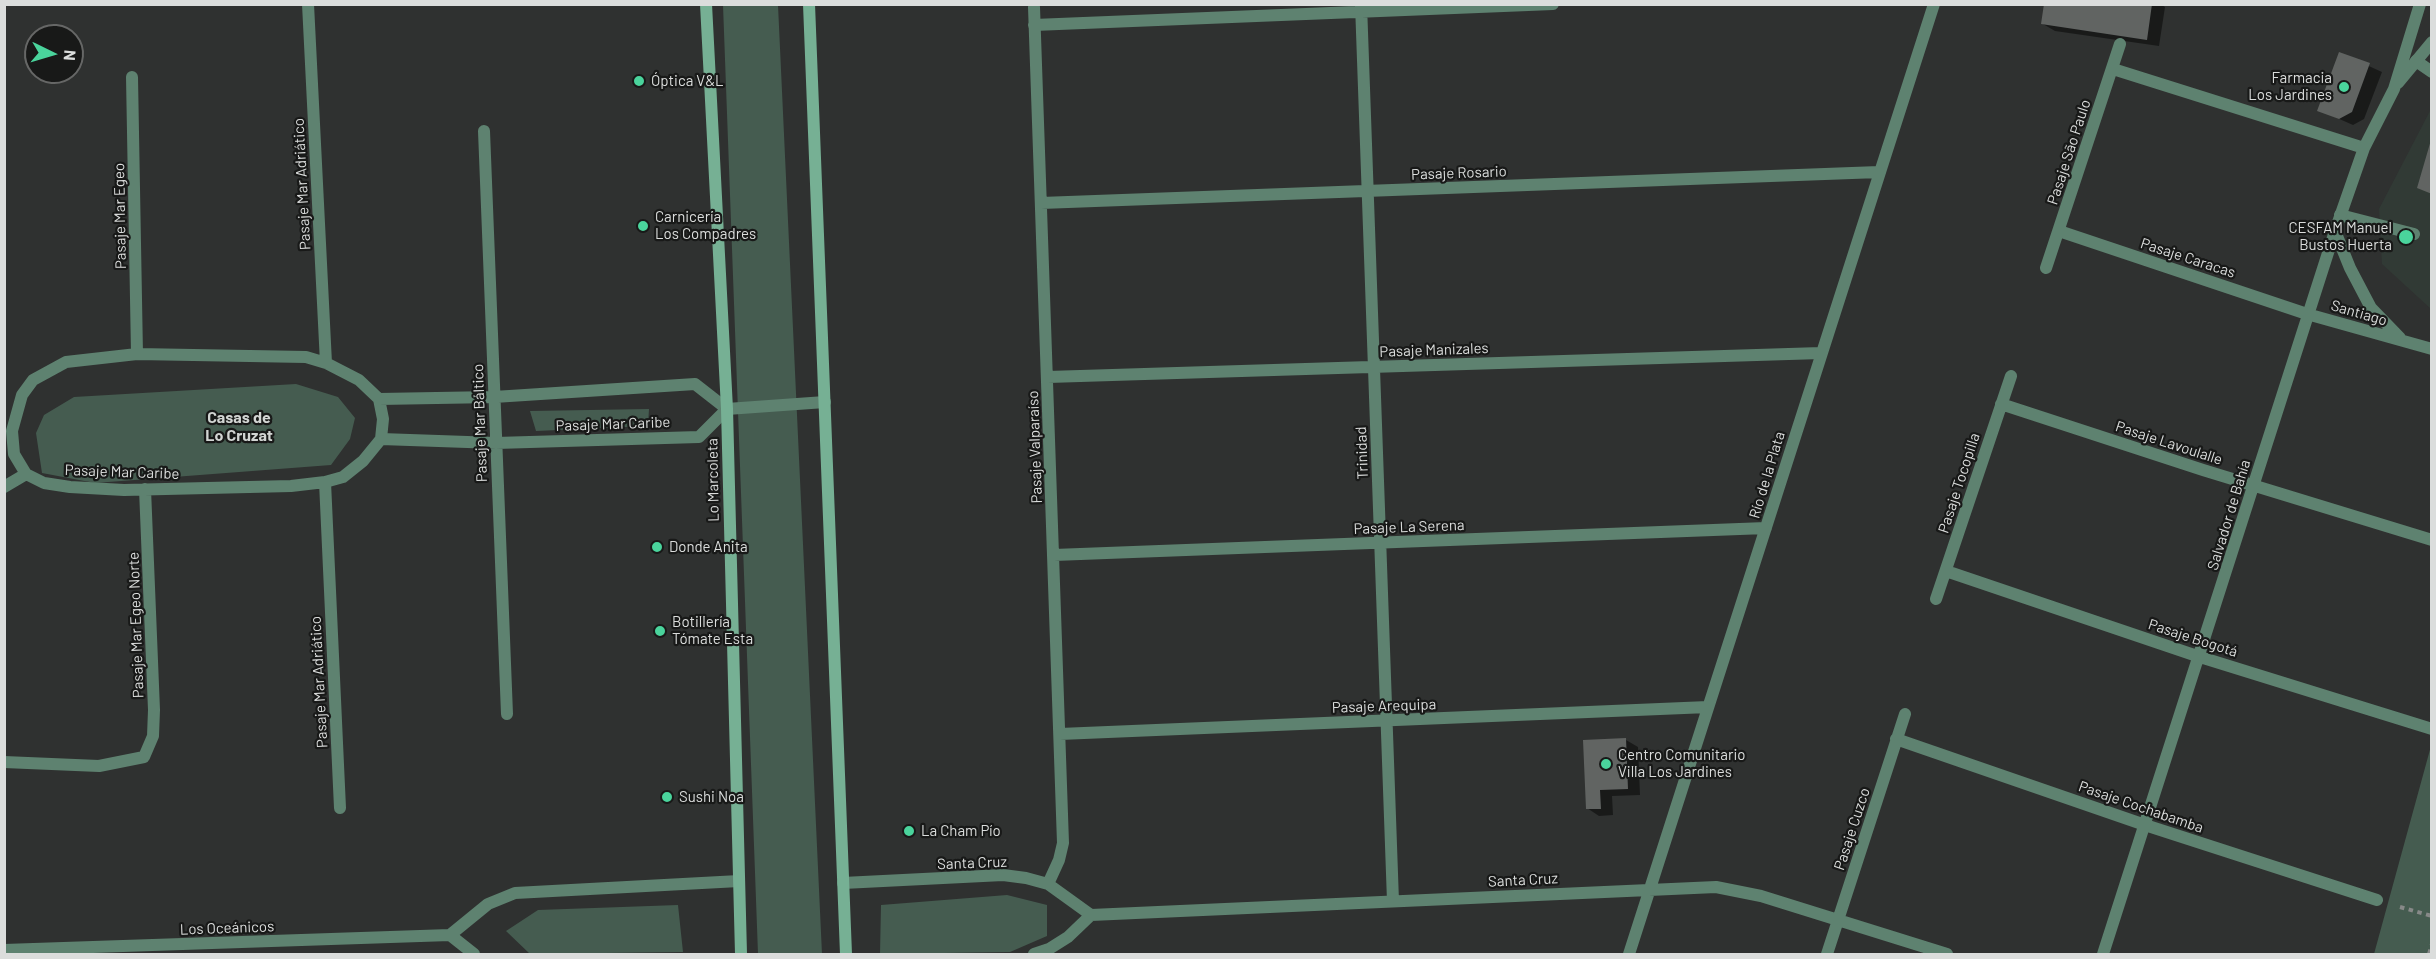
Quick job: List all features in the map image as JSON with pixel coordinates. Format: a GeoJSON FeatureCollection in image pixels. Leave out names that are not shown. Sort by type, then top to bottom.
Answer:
{"type":"FeatureCollection","features":[{"type":"Feature","properties":{"kind":"main road","name":"Lo Marcoleta"},"geometry":{"type":"LineString","coordinates":[[706,4],[727,409],[741,954]]}},
{"type":"Feature","properties":{"kind":"main road"},"geometry":{"type":"LineString","coordinates":[[809,4],[846,954]]}},
{"type":"Feature","properties":{"kind":"street","name":"Pasaje Mar Adriático"},"geometry":{"type":"LineString","coordinates":[[308,4],[326,363]]}},
{"type":"Feature","properties":{"kind":"street"},"geometry":{"type":"LineString","coordinates":[[1034,25],[1361,8],[1552,4]]}},
{"type":"Feature","properties":{"kind":"street","name":"Río de la Plata"},"geometry":{"type":"LineString","coordinates":[[1629,954],[1934,4]]}},
{"type":"Feature","properties":{"kind":"street","name":"Salvador de Bahía"},"geometry":{"type":"LineString","coordinates":[[2103,954],[2200,657],[2334,231],[2364,148],[2394,89],[2420,4]]}},
{"type":"Feature","properties":{"kind":"street","name":"Pasaje Valparaíso"},"geometry":{"type":"LineString","coordinates":[[1034,7],[1064,843],[1048,884]]}},
{"type":"Feature","properties":{"kind":"street","name":"Trinidad"},"geometry":{"type":"LineString","coordinates":[[1361,8],[1393,901]]}},
{"type":"Feature","properties":{"kind":"street","name":"Salvador de Bahía"},"geometry":{"type":"LineString","coordinates":[[2394,89],[2432,42]]}},
{"type":"Feature","properties":{"kind":"street","name":"Pasaje São Paulo"},"geometry":{"type":"LineString","coordinates":[[2046,268],[2120,44]]}},
{"type":"Feature","properties":{"kind":"street"},"geometry":{"type":"LineString","coordinates":[[2416,61],[2432,72]]}},
{"type":"Feature","properties":{"kind":"street"},"geometry":{"type":"LineString","coordinates":[[2113,69],[2364,148]]}},
{"type":"Feature","properties":{"kind":"street","name":"Pasaje Mar Egeo"},"geometry":{"type":"LineString","coordinates":[[132,77],[137,354]]}},
{"type":"Feature","properties":{"kind":"street","name":"Pasaje Mar Báltico"},"geometry":{"type":"LineString","coordinates":[[484,131],[507,714]]}},
{"type":"Feature","properties":{"kind":"street","name":"Pasaje Rosario"},"geometry":{"type":"LineString","coordinates":[[1041,203],[1879,172]]}},
{"type":"Feature","properties":{"kind":"street"},"geometry":{"type":"LineString","coordinates":[[2340,215],[2414,234]]}},
{"type":"Feature","properties":{"kind":"street","name":"Pasaje Caracas"},"geometry":{"type":"LineString","coordinates":[[2059,231],[2307,314]]}},
{"type":"Feature","properties":{"kind":"street","name":"Santiago"},"geometry":{"type":"LineString","coordinates":[[2334,231],[2371,308],[2403,341]]}},
{"type":"Feature","properties":{"kind":"street","name":"Santiago"},"geometry":{"type":"LineString","coordinates":[[2307,314],[2432,349]]}},
{"type":"Feature","properties":{"kind":"street","name":"Pasaje Manizales"},"geometry":{"type":"LineString","coordinates":[[1048,377],[1821,353]]}},
{"type":"Feature","properties":{"kind":"street"},"geometry":{"type":"LineString","coordinates":[[4,487],[26,474],[14,454],[12,431],[22,395],[33,380],[66,362],[137,354],[306,357],[326,363],[359,380],[379,399],[383,419],[381,439]]}},
{"type":"Feature","properties":{"kind":"street","name":"Pasaje Tocopilla"},"geometry":{"type":"LineString","coordinates":[[1936,599],[2011,376]]}},
{"type":"Feature","properties":{"kind":"street"},"geometry":{"type":"LineString","coordinates":[[379,399],[494,397],[695,384],[727,409],[825,402]]}},
{"type":"Feature","properties":{"kind":"street","name":"Pasaje Lavoulalle"},"geometry":{"type":"LineString","coordinates":[[2001,404],[2432,540]]}},
{"type":"Feature","properties":{"kind":"street","name":"Pasaje Mar Caribe"},"geometry":{"type":"LineString","coordinates":[[26,474],[44,483],[70,487],[145,489],[291,486],[325,482],[343,477],[356,467],[381,439],[496,443],[699,437],[727,409]]}},
{"type":"Feature","properties":{"kind":"street","name":"Pasaje Mar Adriático"},"geometry":{"type":"LineString","coordinates":[[325,482],[340,808]]}},
{"type":"Feature","properties":{"kind":"street","name":"Pasaje Mar Egeo Norte"},"geometry":{"type":"LineString","coordinates":[[4,762],[99,766],[144,757],[153,736],[154,710],[145,489]]}},
{"type":"Feature","properties":{"kind":"street","name":"Pasaje La Serena"},"geometry":{"type":"LineString","coordinates":[[1054,555],[1766,528]]}},
{"type":"Feature","properties":{"kind":"street","name":"Pasaje Bogotá"},"geometry":{"type":"LineString","coordinates":[[1946,571],[2200,657],[2432,729]]}},
{"type":"Feature","properties":{"kind":"street","name":"Pasaje Arequipa"},"geometry":{"type":"LineString","coordinates":[[1060,734],[1708,707]]}},
{"type":"Feature","properties":{"kind":"street","name":"Pasaje Cuzco"},"geometry":{"type":"LineString","coordinates":[[1827,954],[1905,714]]}},
{"type":"Feature","properties":{"kind":"street","name":"Pasaje Cochabamba"},"geometry":{"type":"LineString","coordinates":[[1896,740],[2145,825],[2377,900]]}},
{"type":"Feature","properties":{"kind":"street","name":"Santa Cruz"},"geometry":{"type":"LineString","coordinates":[[843,883],[1004,875],[1048,884],[1091,915],[1716,887],[1740,891],[1947,954]]}},
{"type":"Feature","properties":{"kind":"street"},"geometry":{"type":"LineString","coordinates":[[474,954],[450,935],[488,904],[515,893],[739,881]]}},
{"type":"Feature","properties":{"kind":"street"},"geometry":{"type":"LineString","coordinates":[[1034,954],[1051,952],[1091,915]]}},
{"type":"Feature","properties":{"kind":"street","name":"Los Oceánicos"},"geometry":{"type":"LineString","coordinates":[[4,950],[450,935]]}},
{"type":"Feature","properties":{"kind":"path"},"geometry":{"type":"LineString","coordinates":[[2377,900],[2432,916]]}},
{"type":"Feature","properties":{"kind":"path"},"geometry":{"type":"LineString","coordinates":[[2429,954],[2432,944]]}},
{"type":"Feature","properties":{"kind":"shaded area","name":"CESFAM Manuel Bustos Huerta"},"geometry":{"type":"Polygon","coordinates":[[[2431,109],[2431,309],[2382,264],[2379,209],[2431,109]]]}},
{"type":"Feature","properties":{"kind":"green space"},"geometry":{"type":"Polygon","coordinates":[[[723,5],[778,5],[822,954],[758,954],[723,5]]]}},
{"type":"Feature","properties":{"kind":"green space"},"geometry":{"type":"Polygon","coordinates":[[[296,384],[338,397],[355,418],[350,439],[331,465],[95,483],[42,473],[36,433],[44,415],[74,397],[296,384]]]}},
{"type":"Feature","properties":{"kind":"green space"},"geometry":{"type":"Polygon","coordinates":[[[649,409],[648,426],[536,431],[530,411],[649,409]]]}},
{"type":"Feature","properties":{"kind":"green space"},"geometry":{"type":"Polygon","coordinates":[[[2431,746],[2431,954],[2374,954],[2431,746]]]}},
{"type":"Feature","properties":{"kind":"green space"},"geometry":{"type":"Polygon","coordinates":[[[1007,895],[1047,905],[1047,936],[1010,952],[880,954],[881,905],[1007,895]]]}},
{"type":"Feature","properties":{"kind":"green space"},"geometry":{"type":"Polygon","coordinates":[[[678,905],[683,952],[530,954],[506,931],[538,910],[678,905]]]}},
{"type":"Feature","properties":{"kind":"building"},"geometry":{"type":"Polygon","coordinates":[[[2044,4],[2152,4],[2147,40],[2041,24],[2044,4]]]}},
{"type":"Feature","properties":{"kind":"building","name":"Farmacia Los Jardines"},"geometry":{"type":"Polygon","coordinates":[[[2339,52],[2370,63],[2352,112],[2339,119],[2317,111],[2339,52]]]}},
{"type":"Feature","properties":{"kind":"building"},"geometry":{"type":"Polygon","coordinates":[[[2432,140],[2432,194],[2417,188],[2432,140]]]}},
{"type":"Feature","properties":{"kind":"building","name":"Centro Comunitario Villa Los Jardines"},"geometry":{"type":"Polygon","coordinates":[[[1626,738],[1628,789],[1600,790],[1601,809],[1586,809],[1583,740],[1626,738]]]}},
{"type":"Feature","properties":{"kind":"place","name":"Óptica V&L"},"geometry":{"type":"Point","coordinates":[639,81]}},
{"type":"Feature","properties":{"kind":"place","name":"Farmacia Los Jardines"},"geometry":{"type":"Point","coordinates":[2344,87]}},
{"type":"Feature","properties":{"kind":"place","name":"Carnicería Los Compadres"},"geometry":{"type":"Point","coordinates":[643,226]}},
{"type":"Feature","properties":{"kind":"place","name":"CESFAM Manuel Bustos Huerta"},"geometry":{"type":"Point","coordinates":[2406,237]}},
{"type":"Feature","properties":{"kind":"place","name":"Donde Anita"},"geometry":{"type":"Point","coordinates":[657,547]}},
{"type":"Feature","properties":{"kind":"place","name":"Botillería Tómate Esta"},"geometry":{"type":"Point","coordinates":[660,631]}},
{"type":"Feature","properties":{"kind":"place","name":"Centro Comunitario Villa Los Jardines"},"geometry":{"type":"Point","coordinates":[1606,764]}},
{"type":"Feature","properties":{"kind":"place","name":"Sushi Noa"},"geometry":{"type":"Point","coordinates":[667,797]}},
{"type":"Feature","properties":{"kind":"place","name":"La Cham Pío"},"geometry":{"type":"Point","coordinates":[909,831]}},
{"type":"Feature","properties":{"kind":"district","name":"Casas de Lo Cruzat"},"geometry":{"type":"Point","coordinates":[239,427]}}]}
